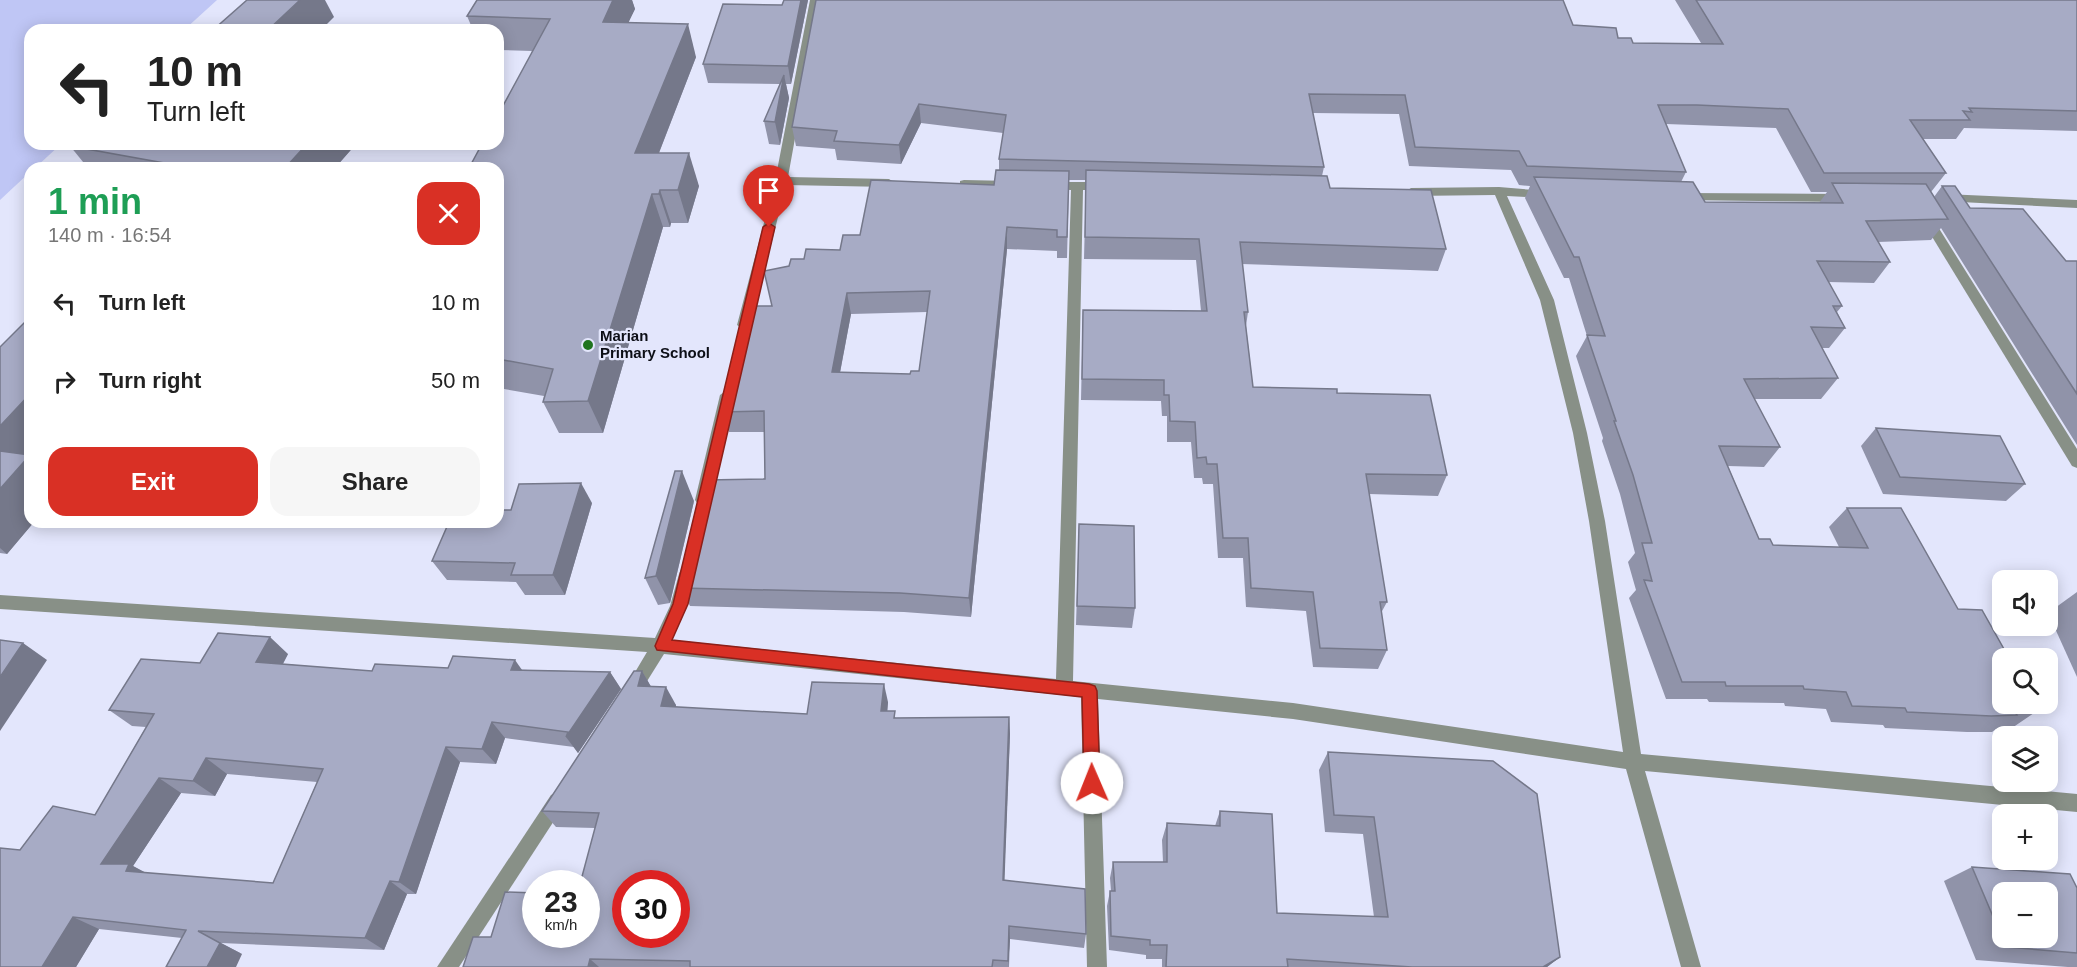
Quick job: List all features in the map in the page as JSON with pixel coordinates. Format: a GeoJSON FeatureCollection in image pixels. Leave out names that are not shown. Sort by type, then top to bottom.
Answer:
{"type":"FeatureCollection","features":[{"type":"Feature","properties":{"kind":"street"},"geometry":{"type":"LineString","coordinates":[[740,342],[781,181],[815,0]]}},
{"type":"Feature","properties":{"kind":"street"},"geometry":{"type":"LineString","coordinates":[[781,181],[899,183]]}},
{"type":"Feature","properties":{"kind":"street"},"geometry":{"type":"LineString","coordinates":[[946,184],[1122,187]]}},
{"type":"Feature","properties":{"kind":"street"},"geometry":{"type":"LineString","coordinates":[[1064,688],[1077,186]]}},
{"type":"Feature","properties":{"kind":"street"},"geometry":{"type":"LineString","coordinates":[[1499,191],[1546,300],[1581,433],[1597,521],[1633,762],[1691,967]]}},
{"type":"Feature","properties":{"kind":"street"},"geometry":{"type":"LineString","coordinates":[[1395,192],[1499,191],[1562,195]]}},
{"type":"Feature","properties":{"kind":"street"},"geometry":{"type":"LineString","coordinates":[[1666,197],[1862,198]]}},
{"type":"Feature","properties":{"kind":"street"},"geometry":{"type":"LineString","coordinates":[[1936,198],[2077,204]]}},
{"type":"Feature","properties":{"kind":"street"},"geometry":{"type":"LineString","coordinates":[[1920,208],[2077,462]]}},
{"type":"Feature","properties":{"kind":"street"},"geometry":{"type":"LineString","coordinates":[[700,513],[732,376]]}},
{"type":"Feature","properties":{"kind":"street"},"geometry":{"type":"LineString","coordinates":[[623,704],[662,646],[680,604],[690,559]]}},
{"type":"Feature","properties":{"kind":"street"},"geometry":{"type":"LineString","coordinates":[[0,602],[662,646],[1293,711],[1633,762],[2077,803]]}},
{"type":"Feature","properties":{"kind":"street"},"geometry":{"type":"LineString","coordinates":[[1089,691],[1097,967]]}},
{"type":"Feature","properties":{"kind":"street"},"geometry":{"type":"LineString","coordinates":[[447,967],[564,790]]}},
{"type":"Feature","properties":{"kind":"shaded area"},"geometry":{"type":"Polygon","coordinates":[[[0,0],[217,0],[191,24],[24,24],[24,150],[54,150],[42,162],[24,162],[24,178],[0,200],[0,0]]]}},
{"type":"Feature","properties":{"kind":"building"},"geometry":{"type":"Polygon","coordinates":[[[247,0],[300,0],[274,24],[220,24],[247,0]]]}},
{"type":"Feature","properties":{"kind":"building"},"geometry":{"type":"Polygon","coordinates":[[[477,0],[613,0],[603,22],[688,24],[635,153],[689,153],[678,190],[660,190],[659,194],[652,194],[588,401],[543,402],[553,369],[504,360],[504,162],[472,162],[479,150],[504,150],[504,104],[550,19],[467,16],[477,0]]]}},
{"type":"Feature","properties":{"kind":"building"},"geometry":{"type":"Polygon","coordinates":[[[784,0],[801,0],[788,66],[703,64],[723,4],[782,5],[784,0]]]}},
{"type":"Feature","properties":{"kind":"building"},"geometry":{"type":"Polygon","coordinates":[[[816,0],[1563,0],[1573,25],[1616,28],[1618,38],[1631,38],[1633,43],[1723,44],[1696,0],[2077,0],[2077,111],[1969,108],[1972,112],[1963,111],[1970,120],[1910,120],[1946,173],[1824,173],[1788,109],[1697,105],[1658,105],[1686,172],[1527,166],[1519,151],[1415,147],[1405,95],[1309,94],[1324,167],[999,159],[1006,115],[919,104],[899,145],[834,141],[837,131],[792,127],[816,0]]]}},
{"type":"Feature","properties":{"kind":"building"},"geometry":{"type":"Polygon","coordinates":[[[784,75],[775,122],[764,121],[784,75]]]}},
{"type":"Feature","properties":{"kind":"building"},"geometry":{"type":"Polygon","coordinates":[[[92,150],[302,150],[290,162],[159,162],[92,150]]]}},
{"type":"Feature","properties":{"kind":"building"},"geometry":{"type":"Polygon","coordinates":[[[996,170],[1069,171],[1067,237],[1057,237],[1057,230],[1007,227],[969,598],[900,593],[681,588],[706,480],[765,479],[764,411],[722,412],[748,306],[772,306],[764,271],[789,266],[791,259],[804,259],[806,249],[840,250],[843,235],[860,235],[871,180],[994,185],[996,170]],[[930,291],[847,293],[832,372],[910,374],[911,371],[919,371],[930,291]]]}},
{"type":"Feature","properties":{"kind":"building"},"geometry":{"type":"Polygon","coordinates":[[[1086,170],[1327,176],[1330,188],[1431,190],[1446,249],[1240,242],[1248,312],[1244,312],[1253,387],[1337,389],[1337,393],[1430,395],[1447,475],[1366,474],[1387,602],[1380,602],[1387,650],[1320,648],[1313,592],[1251,588],[1248,538],[1223,538],[1217,464],[1207,464],[1206,457],[1197,458],[1195,422],[1170,421],[1169,395],[1164,395],[1164,380],[1082,379],[1083,310],[1207,311],[1199,239],[1085,237],[1086,170]]]}},
{"type":"Feature","properties":{"kind":"building"},"geometry":{"type":"Polygon","coordinates":[[[1534,177],[1693,182],[1705,202],[1843,203],[1832,183],[1926,184],[1948,219],[1866,221],[1890,262],[1817,261],[1842,306],[1833,306],[1845,328],[1811,327],[1838,378],[1744,379],[1780,447],[1719,446],[1759,539],[1770,539],[1773,545],[1868,548],[1847,508],[1901,508],[1958,609],[1982,610],[1992,628],[1992,636],[1997,636],[2003,648],[1992,648],[1992,714],[2017,715],[1907,712],[1905,708],[1852,706],[1846,692],[1804,689],[1803,686],[1726,686],[1725,682],[1682,682],[1644,580],[1652,581],[1642,543],[1652,543],[1633,475],[1587,335],[1605,336],[1579,257],[1574,257],[1534,177]]]}},
{"type":"Feature","properties":{"kind":"building"},"geometry":{"type":"Polygon","coordinates":[[[1942,186],[1955,186],[1970,208],[2023,209],[2066,261],[2077,261],[2077,394],[1942,186]]]}},
{"type":"Feature","properties":{"kind":"building"},"geometry":{"type":"Polygon","coordinates":[[[24,323],[24,400],[0,426],[0,347],[24,323]]]}},
{"type":"Feature","properties":{"kind":"building"},"geometry":{"type":"Polygon","coordinates":[[[1876,428],[2000,436],[2025,484],[1900,477],[1876,428]]]}},
{"type":"Feature","properties":{"kind":"building"},"geometry":{"type":"Polygon","coordinates":[[[0,451],[24,454],[24,462],[0,489],[0,451]]]}},
{"type":"Feature","properties":{"kind":"building"},"geometry":{"type":"Polygon","coordinates":[[[675,471],[682,471],[656,576],[645,578],[675,471]]]}},
{"type":"Feature","properties":{"kind":"building"},"geometry":{"type":"Polygon","coordinates":[[[581,483],[553,575],[511,575],[515,563],[432,561],[446,528],[504,528],[504,510],[511,510],[519,484],[581,483]]]}},
{"type":"Feature","properties":{"kind":"building"},"geometry":{"type":"Polygon","coordinates":[[[1079,524],[1134,526],[1135,608],[1077,606],[1079,524]]]}},
{"type":"Feature","properties":{"kind":"building"},"geometry":{"type":"Polygon","coordinates":[[[218,633],[270,637],[256,662],[372,671],[375,664],[448,668],[453,656],[515,660],[511,670],[610,672],[566,737],[568,732],[492,722],[482,749],[446,747],[399,882],[390,881],[365,938],[198,931],[220,943],[207,967],[166,967],[186,930],[73,917],[42,967],[0,967],[0,848],[20,850],[53,806],[95,815],[154,714],[109,710],[141,659],[200,663],[218,633]],[[206,758],[193,781],[159,778],[101,864],[129,864],[126,871],[273,883],[323,769],[206,758]]]}},
{"type":"Feature","properties":{"kind":"building"},"geometry":{"type":"Polygon","coordinates":[[[0,640],[23,643],[0,677],[0,640]]]}},
{"type":"Feature","properties":{"kind":"building"},"geometry":{"type":"Polygon","coordinates":[[[634,671],[642,671],[638,686],[666,687],[661,706],[807,714],[812,682],[884,684],[881,711],[895,711],[894,718],[1009,717],[1003,880],[1085,889],[1086,934],[1009,926],[1008,961],[993,960],[992,967],[690,967],[690,961],[590,959],[588,967],[463,967],[473,937],[491,937],[505,892],[522,893],[522,948],[600,948],[600,870],[584,870],[599,813],[542,811],[634,671]]]}},
{"type":"Feature","properties":{"kind":"building"},"geometry":{"type":"Polygon","coordinates":[[[1328,752],[1493,761],[1537,794],[1560,957],[1543,967],[1412,967],[1287,959],[1288,967],[1166,967],[1167,945],[1150,945],[1150,940],[1111,936],[1110,891],[1115,891],[1113,862],[1167,862],[1167,823],[1220,826],[1220,811],[1272,814],[1277,913],[1388,917],[1374,817],[1334,815],[1328,752]]]}},
{"type":"Feature","properties":{"kind":"building"},"geometry":{"type":"Polygon","coordinates":[[[1972,867],[2070,874],[2077,888],[2077,953],[2018,948],[2058,948],[2058,882],[1992,882],[1992,914],[1972,867]]]}},
{"type":"Feature","properties":{"kind":"place","name":"Marian Primary School"},"geometry":{"type":"Point","coordinates":[588,345]}},
{"type":"Feature","properties":{"kind":"route"},"geometry":{"type":"LineString","coordinates":[[769,227],[710,468],[680,604],[662,646],[1089,691],[1092,783]]}}]}
